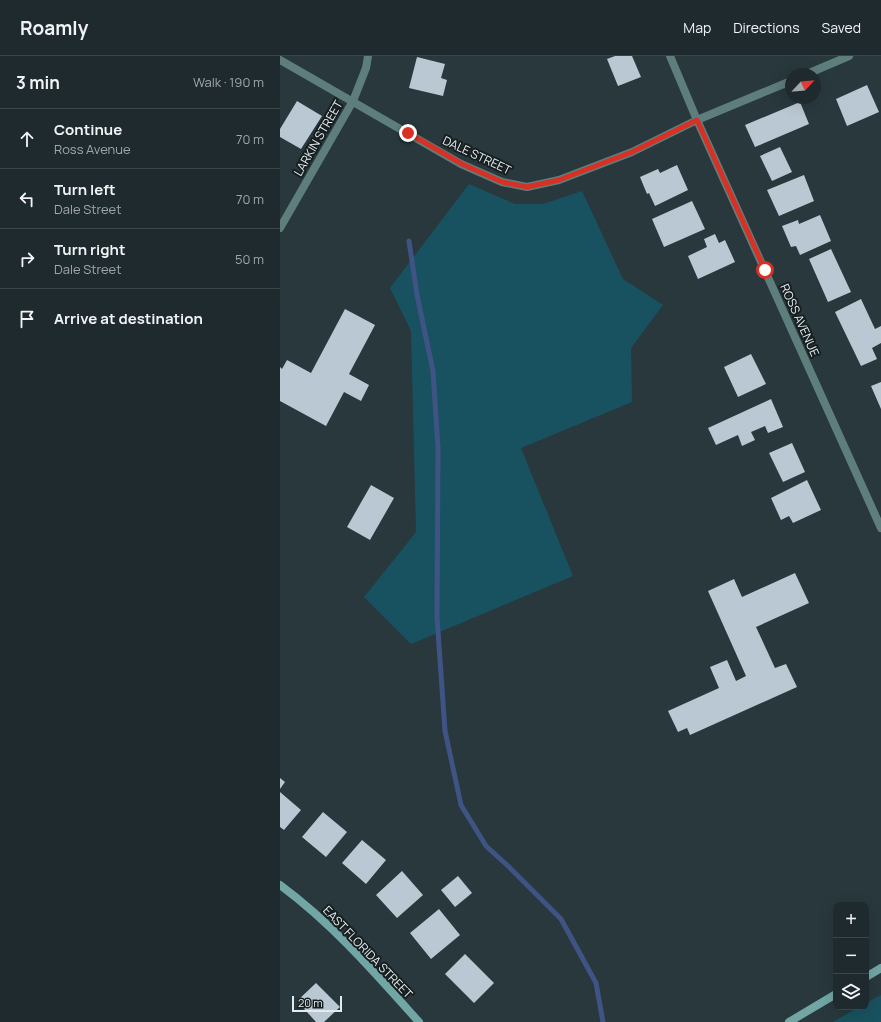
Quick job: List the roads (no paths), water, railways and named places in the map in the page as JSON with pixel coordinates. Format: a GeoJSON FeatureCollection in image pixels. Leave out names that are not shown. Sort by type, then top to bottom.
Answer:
{"type":"FeatureCollection","features":[{"type":"Feature","properties":{"kind":"main road","name":"EAST FLORIDA STREET"},"geometry":{"type":"LineString","coordinates":[[280,885],[337,933],[419,1022]]}},
{"type":"Feature","properties":{"kind":"main road"},"geometry":{"type":"LineString","coordinates":[[869,975],[881,968]]}},
{"type":"Feature","properties":{"kind":"main road"},"geometry":{"type":"LineString","coordinates":[[789,1022],[833,996]]}},
{"type":"Feature","properties":{"kind":"street","name":"LARKIN STREET"},"geometry":{"type":"LineString","coordinates":[[280,228],[353,102],[366,68],[368,56]]}},
{"type":"Feature","properties":{"kind":"street","name":"ROSS AVENUE"},"geometry":{"type":"LineString","coordinates":[[670,56],[697,120],[881,528]]}},
{"type":"Feature","properties":{"kind":"street"},"geometry":{"type":"LineString","coordinates":[[821,68],[849,56]]}},
{"type":"Feature","properties":{"kind":"street","name":"DALE STREET"},"geometry":{"type":"LineString","coordinates":[[280,60],[462,164],[502,182],[527,187],[559,180],[632,152],[697,120],[785,83]]}},
{"type":"Feature","properties":{"kind":"waterway"},"geometry":{"type":"LineString","coordinates":[[409,241],[417,295],[433,371],[438,448],[437,617],[445,731],[461,805],[486,846],[561,919],[596,983],[603,1022]]}}]}
